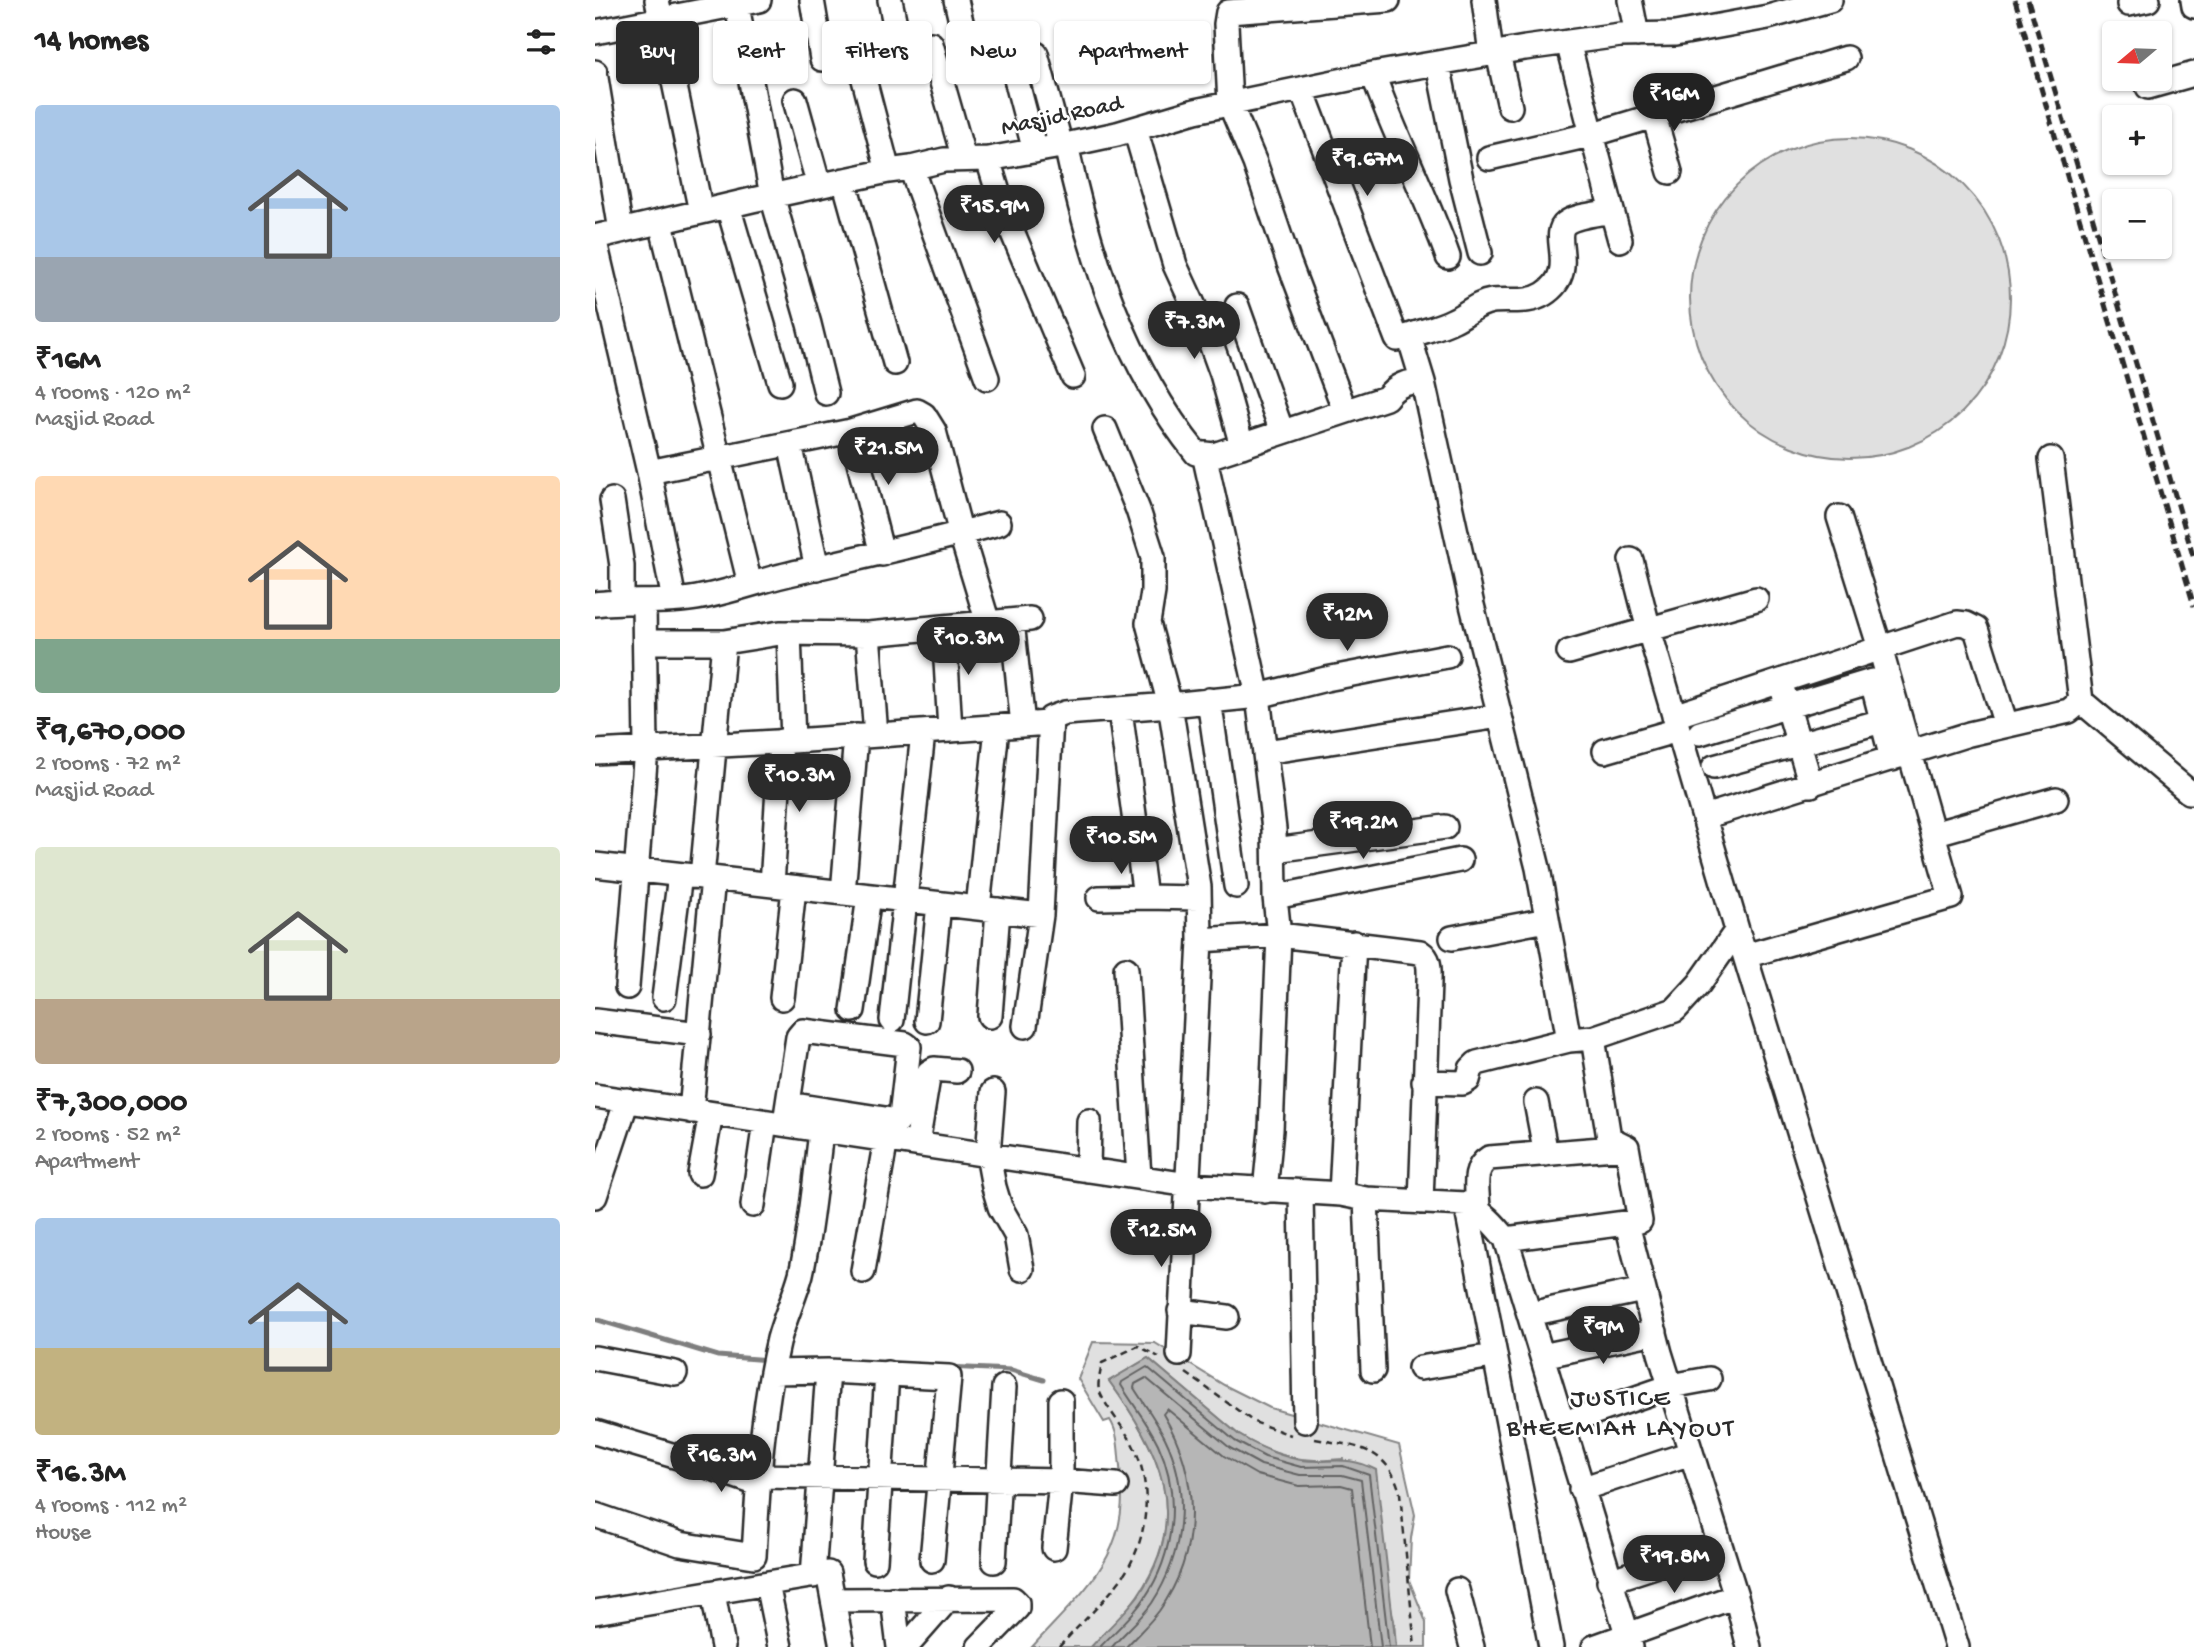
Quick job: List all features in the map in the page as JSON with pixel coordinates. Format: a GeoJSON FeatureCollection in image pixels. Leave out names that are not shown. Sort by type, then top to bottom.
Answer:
{"type":"FeatureCollection","features":[{"type":"Feature","properties":{"kind":"street"},"geometry":{"type":"LineString","coordinates":[[812,0],[822,58]]}},
{"type":"Feature","properties":{"kind":"street"},"geometry":{"type":"LineString","coordinates":[[890,0],[894,21]]}},
{"type":"Feature","properties":{"kind":"street"},"geometry":{"type":"LineString","coordinates":[[956,0],[961,21]]}},
{"type":"Feature","properties":{"kind":"street"},"geometry":{"type":"LineString","coordinates":[[1345,411],[1289,263],[1255,163],[1230,104],[1226,24],[1228,12],[1388,0]]}},
{"type":"Feature","properties":{"kind":"street"},"geometry":{"type":"LineString","coordinates":[[1484,0],[1510,107]]}},
{"type":"Feature","properties":{"kind":"street"},"geometry":{"type":"LineString","coordinates":[[1630,0],[1637,34]]}},
{"type":"Feature","properties":{"kind":"street"},"geometry":{"type":"LineString","coordinates":[[2193,0],[2194,6]]}},
{"type":"Feature","properties":{"kind":"street"},"geometry":{"type":"LineString","coordinates":[[595,32],[658,10],[744,1],[772,196],[809,324],[825,393]]}},
{"type":"Feature","properties":{"kind":"street","name":"Masjid Road"},"geometry":{"type":"LineString","coordinates":[[595,239],[701,212],[888,171],[944,160],[988,159],[1063,146],[1195,111],[1373,74],[1569,42],[1637,34],[1675,34],[1768,17],[1816,2]]}},
{"type":"Feature","properties":{"kind":"street"},"geometry":{"type":"LineString","coordinates":[[658,10],[701,212]]}},
{"type":"Feature","properties":{"kind":"street"},"geometry":{"type":"LineString","coordinates":[[1569,42],[1620,240]]}},
{"type":"Feature","properties":{"kind":"street"},"geometry":{"type":"LineString","coordinates":[[932,47],[964,159]]}},
{"type":"Feature","properties":{"kind":"street"},"geometry":{"type":"LineString","coordinates":[[1489,158],[1594,134],[1846,58]]}},
{"type":"Feature","properties":{"kind":"street"},"geometry":{"type":"LineString","coordinates":[[1439,64],[1461,179],[1480,253]]}},
{"type":"Feature","properties":{"kind":"street"},"geometry":{"type":"LineString","coordinates":[[1040,68],[1079,208],[1100,271],[1144,377],[1179,432],[1196,453],[1214,455],[1386,398],[1393,389],[1409,381],[1423,382]]}},
{"type":"Feature","properties":{"kind":"street"},"geometry":{"type":"LineString","coordinates":[[595,72],[621,231]]}},
{"type":"Feature","properties":{"kind":"street"},"geometry":{"type":"LineString","coordinates":[[1373,74],[1390,123],[1433,214],[1448,257]]}},
{"type":"Feature","properties":{"kind":"street"},"geometry":{"type":"LineString","coordinates":[[2172,80],[2194,74]]}},
{"type":"Feature","properties":{"kind":"street"},"geometry":{"type":"LineString","coordinates":[[865,84],[888,171]]}},
{"type":"Feature","properties":{"kind":"street"},"geometry":{"type":"LineString","coordinates":[[1017,84],[1035,151]]}},
{"type":"Feature","properties":{"kind":"street"},"geometry":{"type":"LineString","coordinates":[[1303,90],[1397,339],[1454,321],[1477,305],[1492,301],[1525,301],[1543,295],[1557,284],[1564,266],[1560,232],[1564,224],[1612,211]]}},
{"type":"Feature","properties":{"kind":"street"},"geometry":{"type":"LineString","coordinates":[[795,100],[819,186]]}},
{"type":"Feature","properties":{"kind":"street"},"geometry":{"type":"LineString","coordinates":[[1654,116],[1670,172]]}},
{"type":"Feature","properties":{"kind":"street"},"geometry":{"type":"LineString","coordinates":[[1135,129],[1175,265],[1214,352],[1242,446]]}},
{"type":"Feature","properties":{"kind":"street"},"geometry":{"type":"LineString","coordinates":[[988,159],[1004,212],[1073,376]]}},
{"type":"Feature","properties":{"kind":"street"},"geometry":{"type":"LineString","coordinates":[[911,168],[987,378]]}},
{"type":"Feature","properties":{"kind":"street"},"geometry":{"type":"LineString","coordinates":[[845,180],[895,363]]}},
{"type":"Feature","properties":{"kind":"street"},"geometry":{"type":"LineString","coordinates":[[728,206],[780,383]]}},
{"type":"Feature","properties":{"kind":"street"},"geometry":{"type":"LineString","coordinates":[[661,223],[750,584]]}},
{"type":"Feature","properties":{"kind":"street"},"geometry":{"type":"LineString","coordinates":[[595,239],[649,472],[674,600]]}},
{"type":"Feature","properties":{"kind":"street"},"geometry":{"type":"LineString","coordinates":[[1237,306],[1282,432]]}},
{"type":"Feature","properties":{"kind":"street"},"geometry":{"type":"LineString","coordinates":[[1409,336],[1423,382],[1472,604],[1538,868],[1569,1040]]}},
{"type":"Feature","properties":{"kind":"street"},"geometry":{"type":"LineString","coordinates":[[649,472],[851,431],[917,411],[924,415],[934,431],[988,623]]}},
{"type":"Feature","properties":{"kind":"street"},"geometry":{"type":"LineString","coordinates":[[1105,429],[1153,557],[1153,592],[1147,624],[1170,705],[1199,898],[1200,940],[1189,1185],[1174,1360]]}},
{"type":"Feature","properties":{"kind":"street"},"geometry":{"type":"LineString","coordinates":[[851,431],[882,554]]}},
{"type":"Feature","properties":{"kind":"street"},"geometry":{"type":"LineString","coordinates":[[790,444],[817,568]]}},
{"type":"Feature","properties":{"kind":"street"},"geometry":{"type":"LineString","coordinates":[[1204,454],[1258,696],[1274,829],[1275,897],[1279,935],[1271,1130],[1265,1191]]}},
{"type":"Feature","properties":{"kind":"street"},"geometry":{"type":"LineString","coordinates":[[2052,459],[2081,701],[2189,792],[2194,792]]}},
{"type":"Feature","properties":{"kind":"street"},"geometry":{"type":"LineString","coordinates":[[612,500],[622,566],[645,642],[646,749],[627,987]]}},
{"type":"Feature","properties":{"kind":"street"},"geometry":{"type":"LineString","coordinates":[[1745,956],[1951,897],[1933,834],[1902,756],[1891,718],[1880,648],[1839,517]]}},
{"type":"Feature","properties":{"kind":"street"},"geometry":{"type":"LineString","coordinates":[[595,604],[696,598],[999,523]]}},
{"type":"Feature","properties":{"kind":"street"},"geometry":{"type":"LineString","coordinates":[[1631,560],[1649,630],[1684,726],[1704,817],[1737,930],[1957,1647]]}},
{"type":"Feature","properties":{"kind":"street"},"geometry":{"type":"LineString","coordinates":[[1569,652],[1756,599]]}},
{"type":"Feature","properties":{"kind":"street"},"geometry":{"type":"LineString","coordinates":[[645,642],[723,642],[789,633],[868,634],[1021,620],[1023,726]]}},
{"type":"Feature","properties":{"kind":"street"},"geometry":{"type":"LineString","coordinates":[[1684,726],[1780,681],[1957,623],[1976,629],[2006,725]]}},
{"type":"Feature","properties":{"kind":"street"},"geometry":{"type":"LineString","coordinates":[[944,627],[950,730]]}},
{"type":"Feature","properties":{"kind":"street"},"geometry":{"type":"LineString","coordinates":[[782,998],[789,633]]}},
{"type":"Feature","properties":{"kind":"street"},"geometry":{"type":"LineString","coordinates":[[843,893],[866,736],[868,634]]}},
{"type":"Feature","properties":{"kind":"street"},"geometry":{"type":"LineString","coordinates":[[700,1174],[698,877],[723,642]]}},
{"type":"Feature","properties":{"kind":"street"},"geometry":{"type":"LineString","coordinates":[[1025,1026],[1041,915],[1049,723],[1056,715],[1258,696],[1326,679],[1447,656]]}},
{"type":"Feature","properties":{"kind":"street"},"geometry":{"type":"LineString","coordinates":[[1780,681],[1811,785]]}},
{"type":"Feature","properties":{"kind":"street"},"geometry":{"type":"LineString","coordinates":[[1605,751],[1684,726],[1788,707],[1872,681],[1891,718]]}},
{"type":"Feature","properties":{"kind":"street"},"geometry":{"type":"LineString","coordinates":[[1209,700],[1236,886]]}},
{"type":"Feature","properties":{"kind":"street"},"geometry":{"type":"LineString","coordinates":[[1704,817],[1969,734],[2069,711],[2081,701]]}},
{"type":"Feature","properties":{"kind":"street"},"geometry":{"type":"LineString","coordinates":[[1120,710],[1145,897]]}},
{"type":"Feature","properties":{"kind":"street"},"geometry":{"type":"LineString","coordinates":[[1265,752],[1500,716]]}},
{"type":"Feature","properties":{"kind":"street"},"geometry":{"type":"LineString","coordinates":[[1714,767],[1891,718]]}},
{"type":"Feature","properties":{"kind":"street"},"geometry":{"type":"LineString","coordinates":[[595,752],[1049,723]]}},
{"type":"Feature","properties":{"kind":"street"},"geometry":{"type":"LineString","coordinates":[[990,1016],[988,909],[997,728]]}},
{"type":"Feature","properties":{"kind":"street"},"geometry":{"type":"LineString","coordinates":[[892,1020],[923,733]]}},
{"type":"Feature","properties":{"kind":"street"},"geometry":{"type":"LineString","coordinates":[[1933,834],[2056,799]]}},
{"type":"Feature","properties":{"kind":"street"},"geometry":{"type":"LineString","coordinates":[[1275,850],[1445,827]]}},
{"type":"Feature","properties":{"kind":"street"},"geometry":{"type":"LineString","coordinates":[[1275,897],[1460,860]]}},
{"type":"Feature","properties":{"kind":"street"},"geometry":{"type":"LineString","coordinates":[[595,865],[1041,915]]}},
{"type":"Feature","properties":{"kind":"street"},"geometry":{"type":"LineString","coordinates":[[664,998],[698,877]]}},
{"type":"Feature","properties":{"kind":"street"},"geometry":{"type":"LineString","coordinates":[[853,1010],[869,896]]}},
{"type":"Feature","properties":{"kind":"street"},"geometry":{"type":"LineString","coordinates":[[1100,898],[1199,898]]}},
{"type":"Feature","properties":{"kind":"street"},"geometry":{"type":"LineString","coordinates":[[927,1021],[939,904]]}},
{"type":"Feature","properties":{"kind":"street"},"geometry":{"type":"LineString","coordinates":[[1452,938],[1547,920]]}},
{"type":"Feature","properties":{"kind":"street"},"geometry":{"type":"LineString","coordinates":[[1424,1082],[1463,1083],[1468,1080],[1471,1069],[1478,1063],[1569,1040],[1593,1038],[1675,1010],[1699,984],[1737,930]]}},
{"type":"Feature","properties":{"kind":"street"},"geometry":{"type":"LineString","coordinates":[[1200,940],[1279,935],[1420,952],[1426,956],[1429,963],[1429,982],[1421,1202]]}},
{"type":"Feature","properties":{"kind":"street"},"geometry":{"type":"LineString","coordinates":[[1341,1194],[1354,943]]}},
{"type":"Feature","properties":{"kind":"street"},"geometry":{"type":"LineString","coordinates":[[1126,970],[1139,1178]]}},
{"type":"Feature","properties":{"kind":"street"},"geometry":{"type":"LineString","coordinates":[[595,1021],[699,1034]]}},
{"type":"Feature","properties":{"kind":"street"},"geometry":{"type":"LineString","coordinates":[[595,1096],[701,1112],[779,1117],[823,1120],[898,1121],[901,1116],[909,1047],[905,1044],[803,1031],[798,1037],[779,1117],[753,1205]]}},
{"type":"Feature","properties":{"kind":"street"},"geometry":{"type":"LineString","coordinates":[[1593,1038],[1609,1138],[1627,1147]]}},
{"type":"Feature","properties":{"kind":"street"},"geometry":{"type":"LineString","coordinates":[[917,1144],[929,1072],[934,1069],[957,1071]]}},
{"type":"Feature","properties":{"kind":"street"},"geometry":{"type":"LineString","coordinates":[[993,1093],[988,1155],[993,1187],[1000,1207],[1016,1235],[1022,1269]]}},
{"type":"Feature","properties":{"kind":"street"},"geometry":{"type":"LineString","coordinates":[[595,1196],[627,1100]]}},
{"type":"Feature","properties":{"kind":"street"},"geometry":{"type":"LineString","coordinates":[[1536,1102],[1546,1154]]}},
{"type":"Feature","properties":{"kind":"street"},"geometry":{"type":"LineString","coordinates":[[823,1120],[886,1139],[1189,1185],[1341,1194],[1366,1199],[1472,1207],[1495,1224],[1506,1239],[1629,1641]]}},
{"type":"Feature","properties":{"kind":"street"},"geometry":{"type":"LineString","coordinates":[[780,1647],[754,1556],[759,1480],[767,1400],[780,1337],[801,1274],[823,1120]]}},
{"type":"Feature","properties":{"kind":"street"},"geometry":{"type":"LineString","coordinates":[[1088,1170],[1089,1121]]}},
{"type":"Feature","properties":{"kind":"street"},"geometry":{"type":"LineString","coordinates":[[863,1271],[886,1139]]}},
{"type":"Feature","properties":{"kind":"street"},"geometry":{"type":"LineString","coordinates":[[1551,1647],[1493,1356],[1472,1207],[1477,1171],[1481,1163],[1489,1158],[1627,1147]]}},
{"type":"Feature","properties":{"kind":"street"},"geometry":{"type":"LineString","coordinates":[[1506,1239],[1640,1221],[1627,1147]]}},
{"type":"Feature","properties":{"kind":"street"},"geometry":{"type":"LineString","coordinates":[[1301,1193],[1304,1432]]}},
{"type":"Feature","properties":{"kind":"street"},"geometry":{"type":"LineString","coordinates":[[1366,1199],[1373,1370]]}},
{"type":"Feature","properties":{"kind":"street"},"geometry":{"type":"LineString","coordinates":[[1627,1224],[1655,1332],[1736,1596],[1749,1647]]}},
{"type":"Feature","properties":{"kind":"street"},"geometry":{"type":"LineString","coordinates":[[1530,1314],[1643,1290]]}},
{"type":"Feature","properties":{"kind":"street"},"geometry":{"type":"LineString","coordinates":[[1180,1311],[1227,1317]]}},
{"type":"Feature","properties":{"kind":"street"},"geometry":{"type":"LineString","coordinates":[[1542,1356],[1655,1332]]}},
{"type":"Feature","properties":{"kind":"street"},"geometry":{"type":"LineString","coordinates":[[1420,1368],[1493,1356]]}},
{"type":"Feature","properties":{"kind":"street"},"geometry":{"type":"LineString","coordinates":[[595,1358],[675,1373]]}},
{"type":"Feature","properties":{"kind":"street"},"geometry":{"type":"LineString","coordinates":[[773,1372],[828,1371],[949,1377],[932,1560]]}},
{"type":"Feature","properties":{"kind":"street"},"geometry":{"type":"LineString","coordinates":[[813,1576],[828,1371]]}},
{"type":"Feature","properties":{"kind":"street"},"geometry":{"type":"LineString","coordinates":[[875,1561],[887,1373]]}},
{"type":"Feature","properties":{"kind":"street"},"geometry":{"type":"LineString","coordinates":[[1561,1424],[1671,1387],[1709,1378]]}},
{"type":"Feature","properties":{"kind":"street"},"geometry":{"type":"LineString","coordinates":[[994,1561],[1004,1387]]}},
{"type":"Feature","properties":{"kind":"street"},"geometry":{"type":"LineString","coordinates":[[1054,1548],[1061,1481],[1061,1401]]}},
{"type":"Feature","properties":{"kind":"street"},"geometry":{"type":"LineString","coordinates":[[595,1432],[759,1480],[820,1477],[1061,1481],[1116,1485]]}},
{"type":"Feature","properties":{"kind":"street"},"geometry":{"type":"LineString","coordinates":[[1581,1489],[1691,1453]]}},
{"type":"Feature","properties":{"kind":"street"},"geometry":{"type":"LineString","coordinates":[[595,1516],[680,1544],[754,1556]]}},
{"type":"Feature","properties":{"kind":"street"},"geometry":{"type":"LineString","coordinates":[[1609,1581],[1719,1545]]}},
{"type":"Feature","properties":{"kind":"street"},"geometry":{"type":"LineString","coordinates":[[595,1612],[828,1573],[842,1647]]}},
{"type":"Feature","properties":{"kind":"street"},"geometry":{"type":"LineString","coordinates":[[1457,1590],[1472,1647]]}},
{"type":"Feature","properties":{"kind":"street"},"geometry":{"type":"LineString","coordinates":[[712,1593],[723,1647]]}},
{"type":"Feature","properties":{"kind":"street"},"geometry":{"type":"LineString","coordinates":[[1594,1647],[1629,1641],[1736,1596]]}},
{"type":"Feature","properties":{"kind":"street"},"geometry":{"type":"LineString","coordinates":[[906,1647],[949,1598]]}},
{"type":"Feature","properties":{"kind":"street"},"geometry":{"type":"LineString","coordinates":[[893,1599],[899,1647]]}},
{"type":"Feature","properties":{"kind":"street"},"geometry":{"type":"LineString","coordinates":[[833,1600],[1013,1599],[1017,1608],[979,1647]]}},
{"type":"Feature","properties":{"kind":"path"},"geometry":{"type":"LineString","coordinates":[[1059,1647],[1127,1570],[1135,1555],[1144,1524],[1145,1492],[1139,1460],[1126,1432],[1099,1390],[1102,1363],[1138,1346],[1174,1360],[1254,1422],[1363,1448],[1381,1459],[1394,1474],[1400,1493],[1415,1647]]}},
{"type":"Feature","properties":{"kind":"shaded area"},"geometry":{"type":"Polygon","coordinates":[[[1850,138],[1881,141],[1911,150],[1939,165],[1963,185],[1983,209],[1998,237],[2007,267],[2010,298],[2007,329],[1998,359],[1983,387],[1963,411],[1939,431],[1911,446],[1881,455],[1850,458],[1819,455],[1789,446],[1761,431],[1737,411],[1717,387],[1702,359],[1693,329],[1690,298],[1693,267],[1702,237],[1717,209],[1737,185],[1761,165],[1789,150],[1819,141],[1850,138]]]}},
{"type":"Feature","properties":{"kind":"shaded area"},"geometry":{"type":"Polygon","coordinates":[[[1093,1342],[1155,1343],[1224,1385],[1270,1408],[1399,1445],[1415,1515],[1409,1580],[1426,1622],[1426,1647],[1396,1647],[1394,1620],[1343,1459],[1295,1458],[1257,1445],[1239,1435],[1148,1358],[1109,1381],[1142,1432],[1155,1458],[1163,1484],[1166,1510],[1164,1538],[1155,1566],[1133,1602],[1091,1647],[1032,1647],[1101,1568],[1112,1547],[1119,1524],[1122,1498],[1115,1431],[1110,1420],[1104,1422],[1078,1379],[1093,1342]]]}},
{"type":"Feature","properties":{"kind":"water"},"geometry":{"type":"Polygon","coordinates":[[[1148,1358],[1239,1435],[1261,1447],[1301,1460],[1356,1462],[1376,1470],[1396,1647],[1091,1647],[1138,1596],[1155,1567],[1164,1539],[1166,1511],[1163,1484],[1155,1458],[1142,1432],[1109,1381],[1148,1358]]]}},
{"type":"Feature","properties":{"kind":"waterway"},"geometry":{"type":"LineString","coordinates":[[595,1319],[718,1356],[769,1360]]}},
{"type":"Feature","properties":{"kind":"waterway"},"geometry":{"type":"LineString","coordinates":[[947,1367],[1011,1370],[1044,1380]]}},
{"type":"Feature","properties":{"kind":"railway"},"geometry":{"type":"LineString","coordinates":[[2015,0],[2194,606]]}},
{"type":"Feature","properties":{"kind":"railway"},"geometry":{"type":"LineString","coordinates":[[2028,0],[2194,559]]}},
{"type":"Feature","properties":{"kind":"district","name":"JUSTICE BHEEMIAH LAYOUT"},"geometry":{"type":"Point","coordinates":[1621,1415]}}]}
